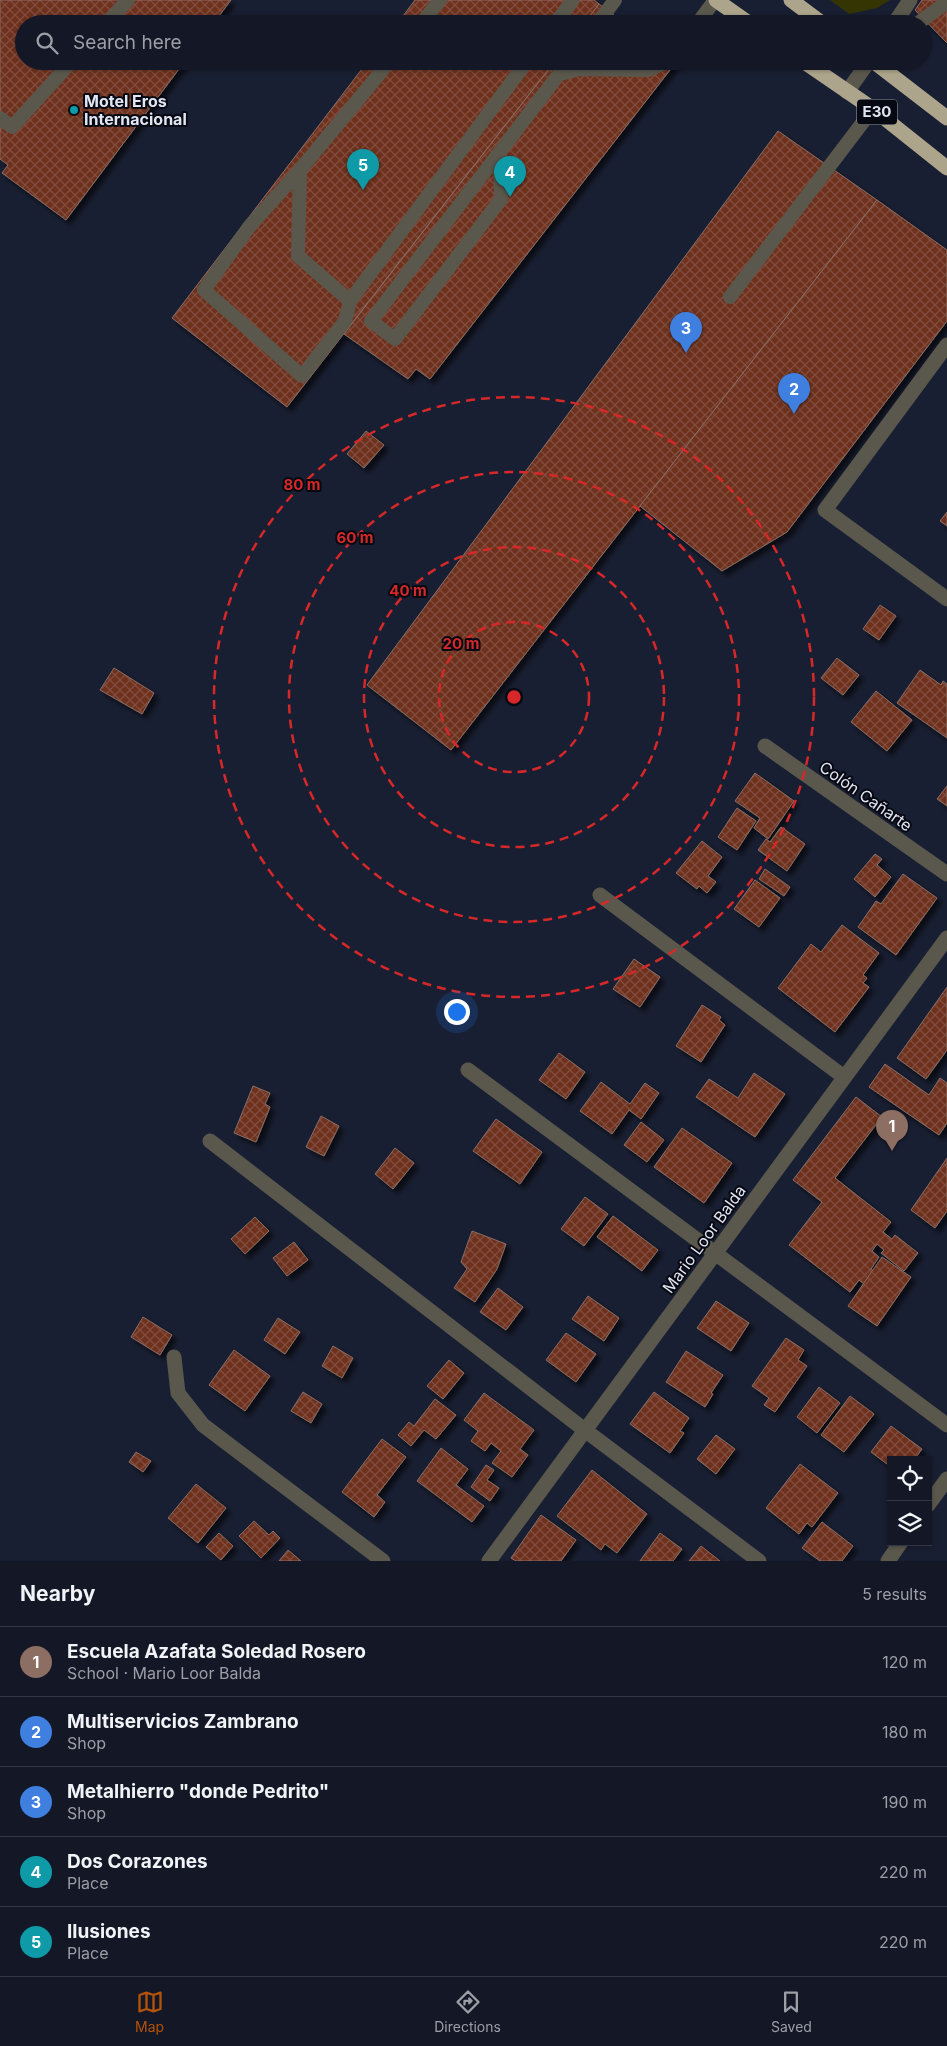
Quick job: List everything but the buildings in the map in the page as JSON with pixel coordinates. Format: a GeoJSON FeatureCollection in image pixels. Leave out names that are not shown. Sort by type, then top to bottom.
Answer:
{"type":"FeatureCollection","features":[{"type":"Feature","properties":{"kind":"highway"},"geometry":{"type":"LineString","coordinates":[[715,0],[737,15]]}},
{"type":"Feature","properties":{"kind":"highway"},"geometry":{"type":"LineString","coordinates":[[791,0],[811,15]]}},
{"type":"Feature","properties":{"kind":"highway","name":"E30"},"geometry":{"type":"LineString","coordinates":[[816,70],[873,109],[947,168]]}},
{"type":"Feature","properties":{"kind":"highway","name":"E30"},"geometry":{"type":"LineString","coordinates":[[885,70],[947,118]]}},
{"type":"Feature","properties":{"kind":"street"},"geometry":{"type":"LineString","coordinates":[[900,15],[910,0]]}},
{"type":"Feature","properties":{"kind":"street"},"geometry":{"type":"LineString","coordinates":[[847,92],[863,70]]}},
{"type":"Feature","properties":{"kind":"street"},"geometry":{"type":"LineString","coordinates":[[947,345],[824,510],[947,599]]}},
{"type":"Feature","properties":{"kind":"street","name":"Colón Cañarte"},"geometry":{"type":"LineString","coordinates":[[765,746],[947,874]]}},
{"type":"Feature","properties":{"kind":"street"},"geometry":{"type":"LineString","coordinates":[[600,896],[844,1077]]}},
{"type":"Feature","properties":{"kind":"street","name":"Mario Loor Balda"},"geometry":{"type":"LineString","coordinates":[[489,1561],[947,938]]}},
{"type":"Feature","properties":{"kind":"street"},"geometry":{"type":"LineString","coordinates":[[468,1070],[947,1425]]}},
{"type":"Feature","properties":{"kind":"street"},"geometry":{"type":"LineString","coordinates":[[210,1141],[586,1431],[759,1561]]}},
{"type":"Feature","properties":{"kind":"street"},"geometry":{"type":"LineString","coordinates":[[174,1356],[178,1393],[203,1425],[382,1561]]}},
{"type":"Feature","properties":{"kind":"street"},"geometry":{"type":"LineString","coordinates":[[931,1501],[947,1479]]}},
{"type":"Feature","properties":{"kind":"street"},"geometry":{"type":"LineString","coordinates":[[888,1561],[898,1546]]}},
{"type":"Feature","properties":{"kind":"lane"},"geometry":{"type":"LineString","coordinates":[[114,15],[128,0]]}},
{"type":"Feature","properties":{"kind":"lane"},"geometry":{"type":"LineString","coordinates":[[428,15],[440,0]]}},
{"type":"Feature","properties":{"kind":"lane"},"geometry":{"type":"LineString","coordinates":[[562,15],[573,0]]}},
{"type":"Feature","properties":{"kind":"lane"},"geometry":{"type":"LineString","coordinates":[[604,15],[615,0]]}},
{"type":"Feature","properties":{"kind":"lane"},"geometry":{"type":"LineString","coordinates":[[704,15],[715,0]]}},
{"type":"Feature","properties":{"kind":"lane"},"geometry":{"type":"LineString","coordinates":[[930,15],[947,2]]}},
{"type":"Feature","properties":{"kind":"lane"},"geometry":{"type":"LineString","coordinates":[[0,118],[12,127],[64,70]]}},
{"type":"Feature","properties":{"kind":"lane"},"geometry":{"type":"LineString","coordinates":[[383,70],[300,170],[249,227],[204,290],[302,376],[345,321],[350,301],[520,70]]}},
{"type":"Feature","properties":{"kind":"lane"},"geometry":{"type":"LineString","coordinates":[[500,152],[501,199],[395,339],[371,321],[500,152],[560,74],[563,70]]}},
{"type":"Feature","properties":{"kind":"lane"},"geometry":{"type":"LineString","coordinates":[[560,74],[576,70]]}},
{"type":"Feature","properties":{"kind":"lane"},"geometry":{"type":"LineString","coordinates":[[730,297],[873,109]]}},
{"type":"Feature","properties":{"kind":"lane"},"geometry":{"type":"LineString","coordinates":[[300,170],[298,256],[350,301]]}},
{"type":"Feature","properties":{"kind":"shaded area"},"geometry":{"type":"Polygon","coordinates":[[[830,0],[890,0],[877,8],[849,14],[830,0]]]}},
{"type":"Feature","properties":{"kind":"place","name":"Motel Eros Internacional"},"geometry":{"type":"Point","coordinates":[74,110]}},
{"type":"Feature","properties":{"kind":"place","name":"Ilusiones"},"geometry":{"type":"Point","coordinates":[363,190]}},
{"type":"Feature","properties":{"kind":"place","name":"Dos Corazones"},"geometry":{"type":"Point","coordinates":[510,197]}},
{"type":"Feature","properties":{"kind":"place","name":"Metalhierro \"donde Pedrito\""},"geometry":{"type":"Point","coordinates":[686,353]}},
{"type":"Feature","properties":{"kind":"place","name":"Multiservicios Zambrano"},"geometry":{"type":"Point","coordinates":[794,414]}},
{"type":"Feature","properties":{"kind":"place","name":"Escuela Azafata Soledad Rosero"},"geometry":{"type":"Point","coordinates":[892,1151]}}]}
